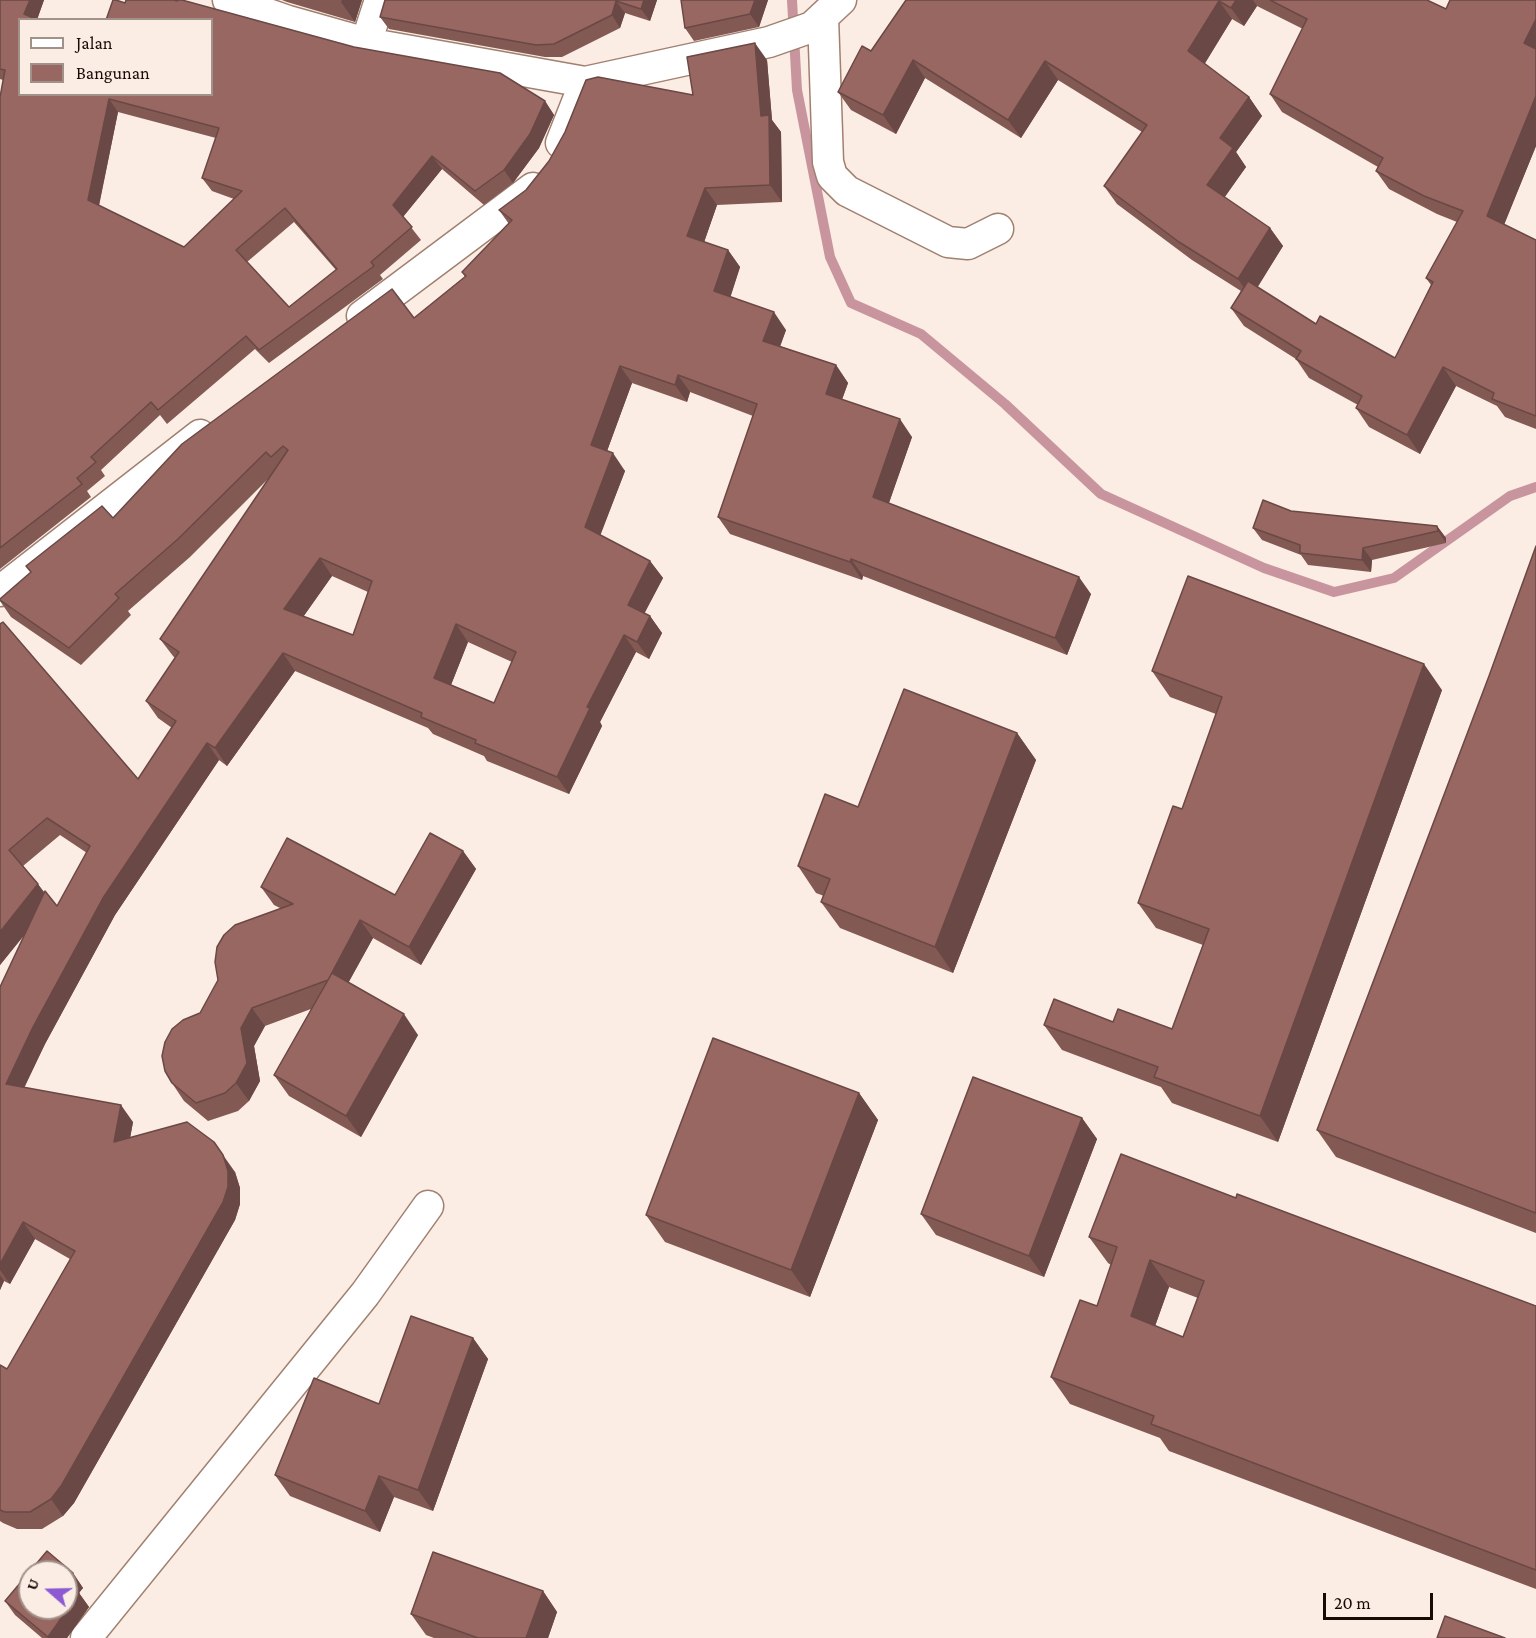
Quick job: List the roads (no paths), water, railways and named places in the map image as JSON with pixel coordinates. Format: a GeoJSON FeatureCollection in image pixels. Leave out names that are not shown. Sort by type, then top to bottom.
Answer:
{"type":"FeatureCollection","features":[{"type":"Feature","properties":{"kind":"street"},"geometry":{"type":"LineString","coordinates":[[228,0],[288,21],[366,43],[585,82],[769,42],[825,14],[828,162],[832,176],[847,190],[948,242],[968,244],[998,229]]}},
{"type":"Feature","properties":{"kind":"street"},"geometry":{"type":"LineString","coordinates":[[366,43],[380,0]]}},
{"type":"Feature","properties":{"kind":"street"},"geometry":{"type":"LineString","coordinates":[[342,330],[525,196],[546,174],[560,147],[585,82]]}},
{"type":"Feature","properties":{"kind":"street"},"geometry":{"type":"LineString","coordinates":[[0,591],[219,421]]}},
{"type":"Feature","properties":{"kind":"street"},"geometry":{"type":"LineString","coordinates":[[86,1638],[365,1294],[428,1206]]}},
{"type":"Feature","properties":{"kind":"waterway"},"geometry":{"type":"LineString","coordinates":[[792,0],[797,90],[830,257],[851,303],[921,334],[1005,404],[1101,494],[1264,568],[1334,592],[1394,578],[1510,496],[1536,487]]}}]}
